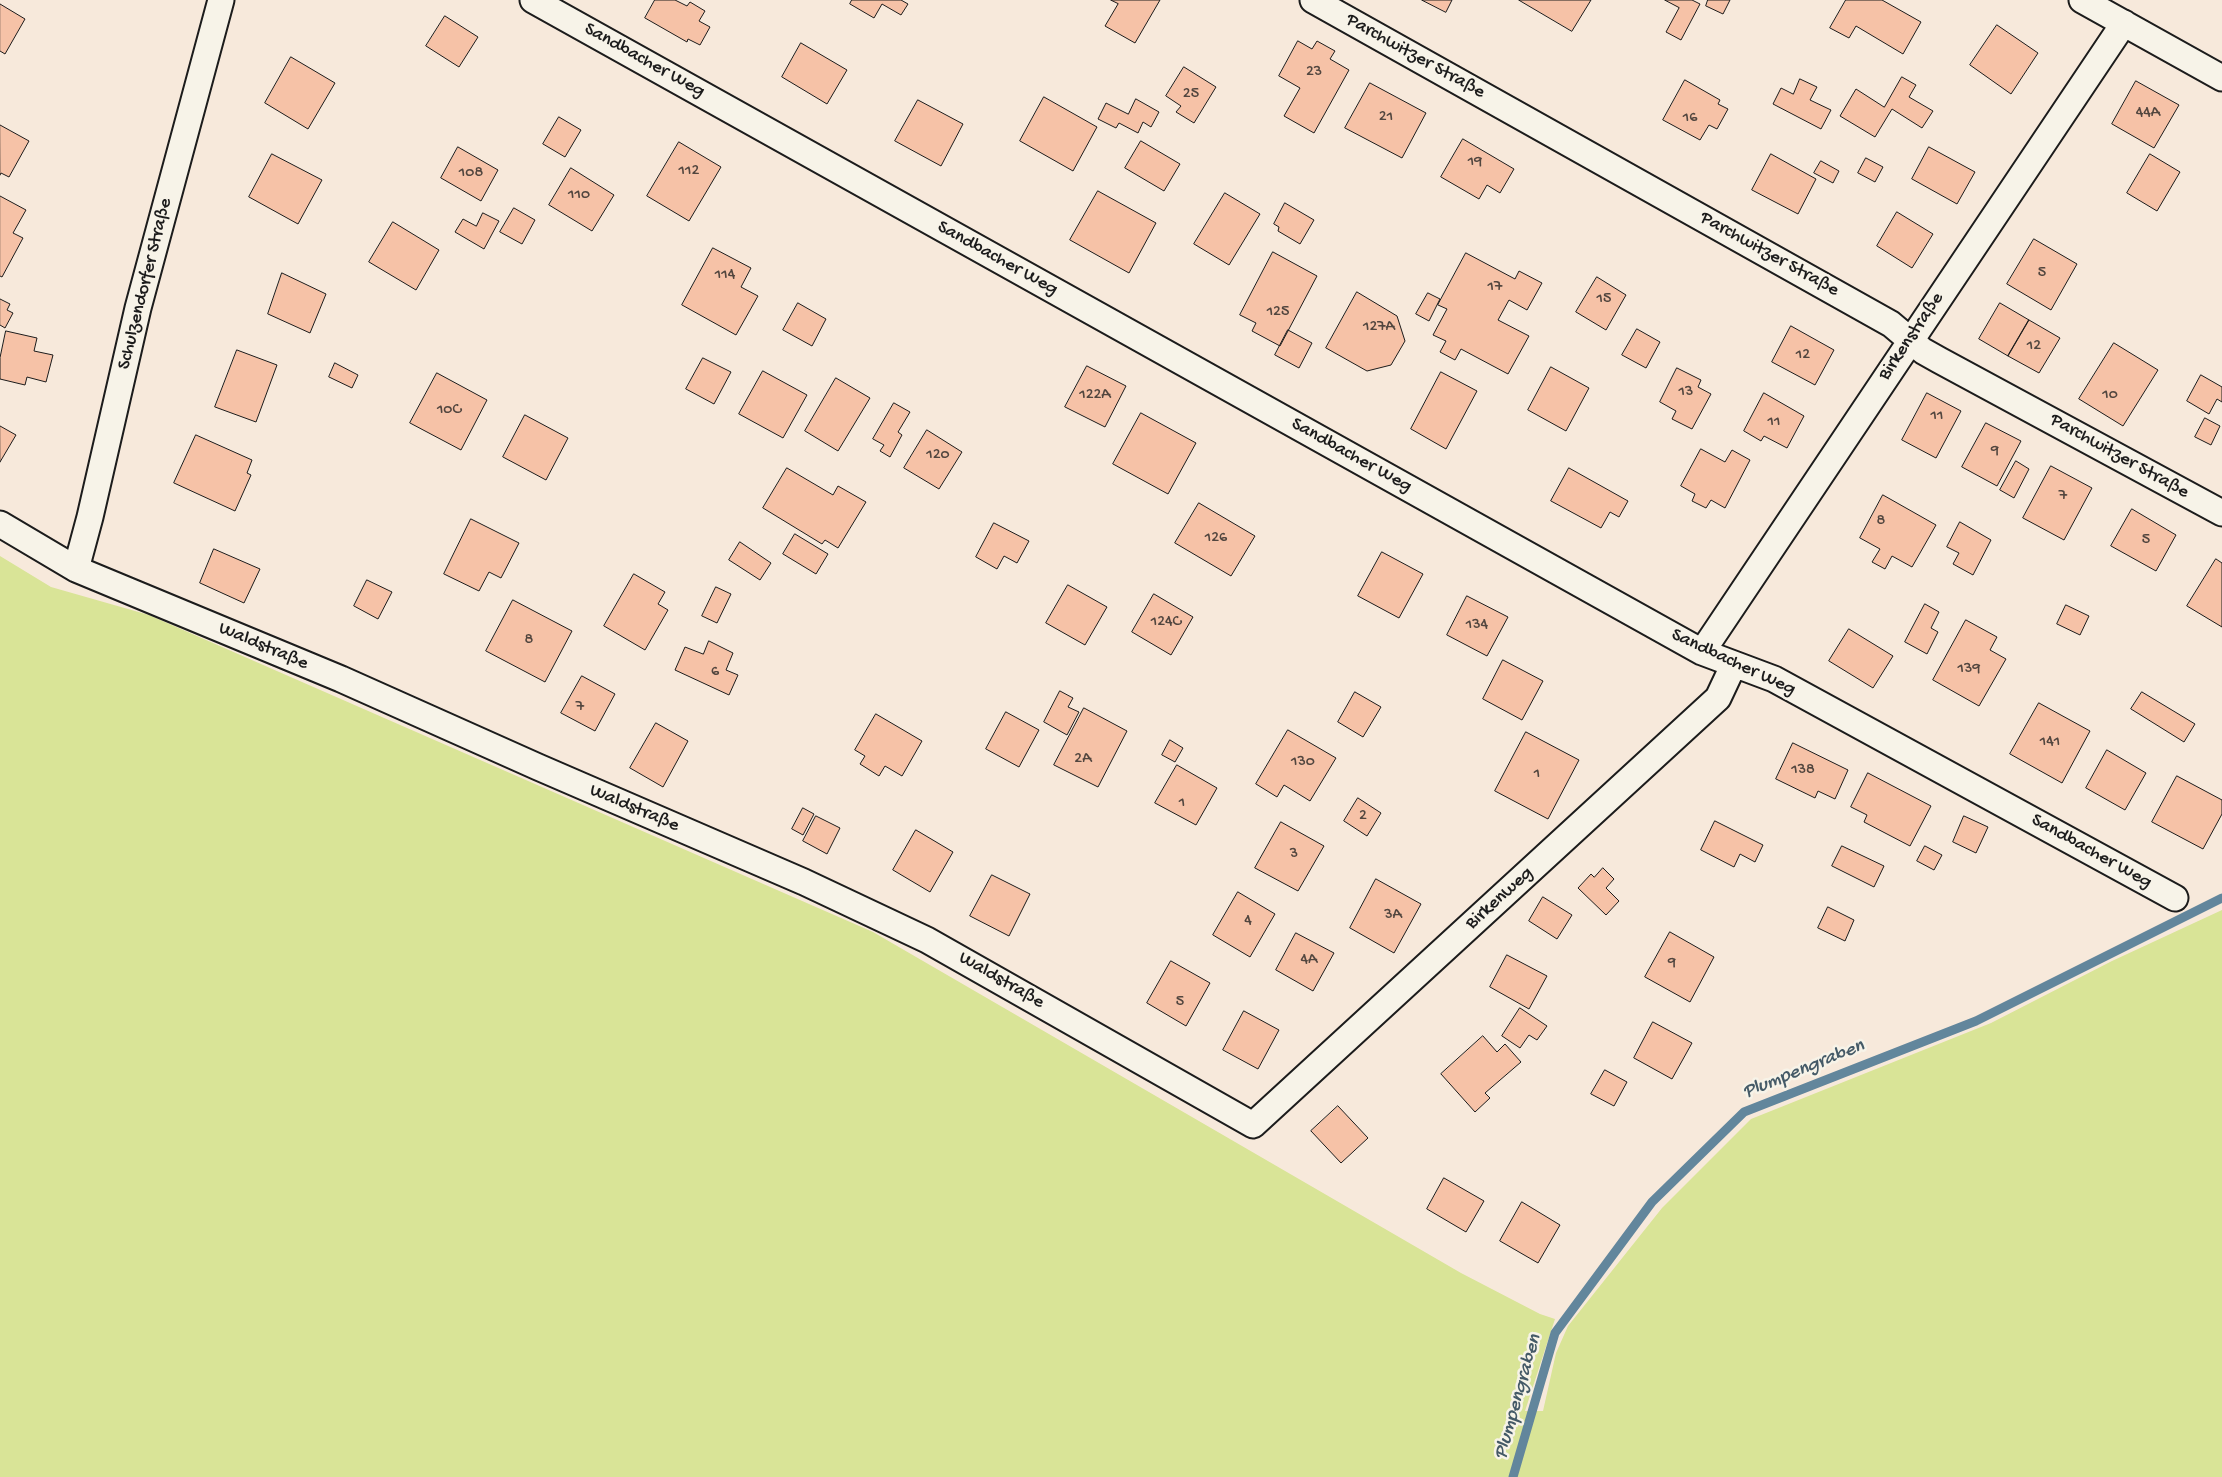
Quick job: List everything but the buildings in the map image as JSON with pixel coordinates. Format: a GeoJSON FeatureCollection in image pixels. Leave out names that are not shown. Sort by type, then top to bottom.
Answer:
{"type":"FeatureCollection","features":[{"type":"Feature","properties":{"kind":"street","name":"Schulzendorfer Straße"},"geometry":{"type":"LineString","coordinates":[[76,568],[90,518],[138,308],[221,0]]}},
{"type":"Feature","properties":{"kind":"street","name":"Sandbacher Weg"},"geometry":{"type":"LineString","coordinates":[[534,0],[1702,652],[1774,679],[2175,898]]}},
{"type":"Feature","properties":{"kind":"street","name":"Parchwitzer Straße"},"geometry":{"type":"LineString","coordinates":[[1313,0],[1891,324],[1939,360],[2222,513]]}},
{"type":"Feature","properties":{"kind":"street"},"geometry":{"type":"LineString","coordinates":[[2082,0],[2222,78]]}},
{"type":"Feature","properties":{"kind":"street","name":"Birkenstraße"},"geometry":{"type":"LineString","coordinates":[[1702,652],[2124,23]]}},
{"type":"Feature","properties":{"kind":"street","name":"Waldstraße"},"geometry":{"type":"LineString","coordinates":[[0,524],[76,568],[358,687],[461,734],[804,882],[918,936],[959,957],[1253,1125]]}},
{"type":"Feature","properties":{"kind":"street","name":"Birkenweg"},"geometry":{"type":"LineString","coordinates":[[1253,1125],[1718,698],[1734,664]]}},
{"type":"Feature","properties":{"kind":"green space"},"geometry":{"type":"Polygon","coordinates":[[[0,556],[51,587],[149,615],[873,932],[1461,1273],[1540,1314],[1555,1319],[1525,1411],[1543,1411],[1556,1353],[1568,1326],[1662,1208],[1751,1119],[1991,1023],[2112,961],[2222,910],[2222,1477],[0,1477],[0,556]]]}},
{"type":"Feature","properties":{"kind":"waterway","name":"Plumpengraben"},"geometry":{"type":"LineString","coordinates":[[1513,1477],[1555,1333],[1652,1202],[1744,1112],[1976,1021],[2222,898]]}}]}
